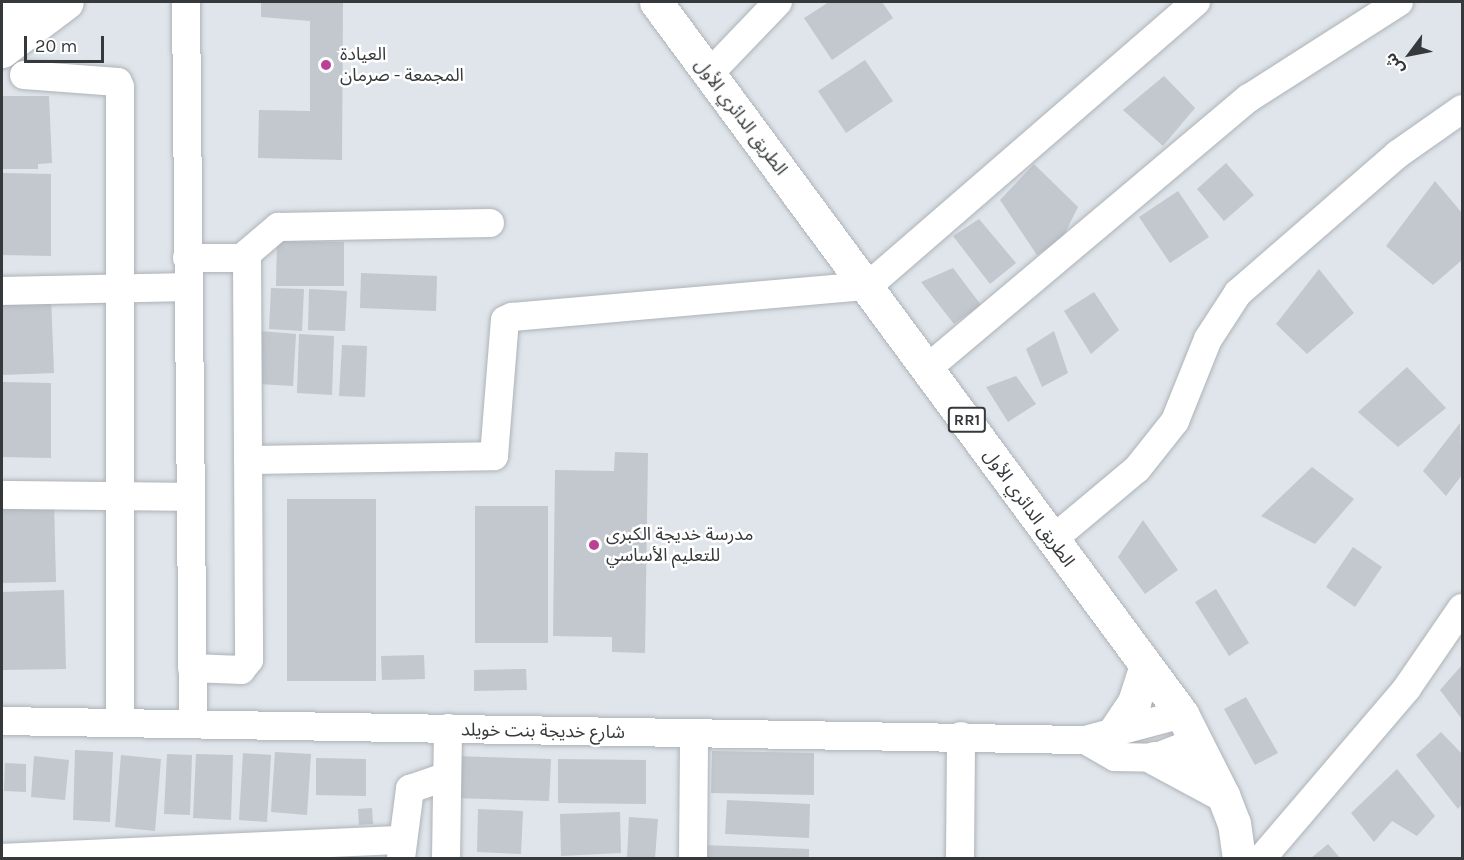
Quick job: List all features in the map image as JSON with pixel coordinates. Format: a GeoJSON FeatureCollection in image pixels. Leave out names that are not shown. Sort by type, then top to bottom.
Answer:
{"type":"FeatureCollection","features":[{"type":"Feature","properties":{"kind":"main road"},"geometry":{"type":"LineString","coordinates":[[2,18],[24,2]]}},
{"type":"Feature","properties":{"kind":"main road"},"geometry":{"type":"LineString","coordinates":[[2,51],[67,2]]}},
{"type":"Feature","properties":{"kind":"main road","name":"الطريق الدائري الأول"},"geometry":{"type":"LineString","coordinates":[[656,2],[708,75],[929,367],[1190,728],[1234,823],[1239,858]]}},
{"type":"Feature","properties":{"kind":"main road"},"geometry":{"type":"LineString","coordinates":[[1099,738],[1134,702],[1145,668]]}},
{"type":"Feature","properties":{"kind":"main road"},"geometry":{"type":"LineString","coordinates":[[1154,758],[1223,795]]}},
{"type":"Feature","properties":{"kind":"street"},"geometry":{"type":"LineString","coordinates":[[186,2],[188,497],[193,724]]}},
{"type":"Feature","properties":{"kind":"street"},"geometry":{"type":"LineString","coordinates":[[708,75],[778,2]]}},
{"type":"Feature","properties":{"kind":"street"},"geometry":{"type":"LineString","coordinates":[[248,460],[494,456],[505,320],[512,317],[868,286],[1196,2]]}},
{"type":"Feature","properties":{"kind":"street"},"geometry":{"type":"LineString","coordinates":[[929,367],[1249,98],[1399,2]]}},
{"type":"Feature","properties":{"kind":"street"},"geometry":{"type":"LineString","coordinates":[[24,75],[118,82],[120,87],[120,723]]}},
{"type":"Feature","properties":{"kind":"street"},"geometry":{"type":"LineString","coordinates":[[1052,540],[1102,502],[1137,469],[1175,421],[1208,339],[1238,293],[1398,154],[1462,109]]}},
{"type":"Feature","properties":{"kind":"street"},"geometry":{"type":"LineString","coordinates":[[187,258],[244,256],[278,227],[490,223]]}},
{"type":"Feature","properties":{"kind":"street"},"geometry":{"type":"LineString","coordinates":[[192,668],[241,670],[249,660],[244,256]]}},
{"type":"Feature","properties":{"kind":"street"},"geometry":{"type":"LineString","coordinates":[[2,291],[188,287]]}},
{"type":"Feature","properties":{"kind":"street"},"geometry":{"type":"LineString","coordinates":[[2,495],[188,497]]}},
{"type":"Feature","properties":{"kind":"street"},"geometry":{"type":"LineString","coordinates":[[1262,858],[1407,688],[1462,608]]}},
{"type":"Feature","properties":{"kind":"street","name":"شارع خديجة بنت خويلد"},"geometry":{"type":"LineString","coordinates":[[2,721],[694,734],[1099,738]]}},
{"type":"Feature","properties":{"kind":"street"},"geometry":{"type":"LineString","coordinates":[[446,858],[448,728]]}},
{"type":"Feature","properties":{"kind":"street"},"geometry":{"type":"LineString","coordinates":[[1190,728],[1154,758],[1107,756],[1099,738],[1190,728]]}},
{"type":"Feature","properties":{"kind":"street"},"geometry":{"type":"LineString","coordinates":[[693,858],[694,734]]}},
{"type":"Feature","properties":{"kind":"street"},"geometry":{"type":"LineString","coordinates":[[960,858],[962,736]]}},
{"type":"Feature","properties":{"kind":"street"},"geometry":{"type":"LineString","coordinates":[[2,858],[401,849],[410,789],[447,776]]}},
{"type":"Feature","properties":{"kind":"building","name":"العيادة المجمعة - صرمان"},"geometry":{"type":"Polygon","coordinates":[[[261,2],[343,2],[342,160],[258,158],[259,110],[310,111],[310,21],[261,17],[261,2]]]}},
{"type":"Feature","properties":{"kind":"building"},"geometry":{"type":"Polygon","coordinates":[[[829,2],[882,2],[893,18],[832,60],[804,18],[829,2]]]}},
{"type":"Feature","properties":{"kind":"building"},"geometry":{"type":"Polygon","coordinates":[[[865,60],[893,101],[846,133],[818,91],[865,60]]]}},
{"type":"Feature","properties":{"kind":"building"},"geometry":{"type":"Polygon","coordinates":[[[1164,76],[1195,108],[1163,146],[1123,110],[1164,76]]]}},
{"type":"Feature","properties":{"kind":"building"},"geometry":{"type":"Polygon","coordinates":[[[2,96],[49,96],[52,163],[38,164],[38,169],[2,169],[2,96]]]}},
{"type":"Feature","properties":{"kind":"building"},"geometry":{"type":"Polygon","coordinates":[[[1226,163],[1254,195],[1224,221],[1197,189],[1226,163]]]}},
{"type":"Feature","properties":{"kind":"building"},"geometry":{"type":"Polygon","coordinates":[[[1034,164],[1078,207],[1062,239],[1037,255],[1000,200],[1034,164]]]}},
{"type":"Feature","properties":{"kind":"building"},"geometry":{"type":"Polygon","coordinates":[[[2,173],[51,174],[51,256],[2,255],[2,173]]]}},
{"type":"Feature","properties":{"kind":"building"},"geometry":{"type":"Polygon","coordinates":[[[1435,181],[1462,213],[1462,260],[1433,285],[1386,246],[1435,181]]]}},
{"type":"Feature","properties":{"kind":"building"},"geometry":{"type":"Polygon","coordinates":[[[1178,191],[1209,237],[1170,263],[1139,217],[1178,191]]]}},
{"type":"Feature","properties":{"kind":"building"},"geometry":{"type":"Polygon","coordinates":[[[979,219],[1016,263],[990,284],[953,236],[979,219]]]}},
{"type":"Feature","properties":{"kind":"building"},"geometry":{"type":"Polygon","coordinates":[[[277,241],[344,242],[344,286],[276,286],[277,241]]]}},
{"type":"Feature","properties":{"kind":"building"},"geometry":{"type":"Polygon","coordinates":[[[953,268],[981,305],[954,324],[921,282],[953,268]]]}},
{"type":"Feature","properties":{"kind":"building"},"geometry":{"type":"Polygon","coordinates":[[[1319,269],[1354,313],[1307,354],[1276,324],[1319,269]]]}},
{"type":"Feature","properties":{"kind":"building"},"geometry":{"type":"Polygon","coordinates":[[[361,273],[437,276],[436,311],[360,308],[361,273]]]}},
{"type":"Feature","properties":{"kind":"building"},"geometry":{"type":"Polygon","coordinates":[[[271,288],[304,289],[302,331],[269,329],[271,288]]]}},
{"type":"Feature","properties":{"kind":"building"},"geometry":{"type":"Polygon","coordinates":[[[309,289],[347,291],[345,331],[308,330],[309,289]]]}},
{"type":"Feature","properties":{"kind":"building"},"geometry":{"type":"Polygon","coordinates":[[[1094,292],[1119,330],[1091,354],[1064,311],[1094,292]]]}},
{"type":"Feature","properties":{"kind":"building"},"geometry":{"type":"Polygon","coordinates":[[[51,296],[54,373],[2,375],[2,297],[51,296]]]}},
{"type":"Feature","properties":{"kind":"building"},"geometry":{"type":"Polygon","coordinates":[[[260,331],[296,334],[293,386],[258,384],[260,331]]]}},
{"type":"Feature","properties":{"kind":"building"},"geometry":{"type":"Polygon","coordinates":[[[1054,331],[1068,373],[1042,387],[1026,349],[1054,331]]]}},
{"type":"Feature","properties":{"kind":"building"},"geometry":{"type":"Polygon","coordinates":[[[299,334],[334,336],[332,395],[297,393],[299,334]]]}},
{"type":"Feature","properties":{"kind":"building"},"geometry":{"type":"Polygon","coordinates":[[[342,345],[367,346],[365,397],[339,396],[342,345]]]}},
{"type":"Feature","properties":{"kind":"building"},"geometry":{"type":"Polygon","coordinates":[[[1407,367],[1446,408],[1398,447],[1358,412],[1407,367]]]}},
{"type":"Feature","properties":{"kind":"building"},"geometry":{"type":"Polygon","coordinates":[[[1016,376],[1036,404],[1008,422],[986,387],[1016,376]]]}},
{"type":"Feature","properties":{"kind":"building"},"geometry":{"type":"Polygon","coordinates":[[[2,382],[51,383],[51,458],[2,457],[2,382]]]}},
{"type":"Feature","properties":{"kind":"building"},"geometry":{"type":"Polygon","coordinates":[[[1460,423],[1462,475],[1446,496],[1423,471],[1460,423]]]}},
{"type":"Feature","properties":{"kind":"building"},"geometry":{"type":"Polygon","coordinates":[[[615,452],[648,453],[645,653],[612,652],[612,637],[553,636],[555,470],[614,471],[615,452]]]}},
{"type":"Feature","properties":{"kind":"building"},"geometry":{"type":"Polygon","coordinates":[[[1312,467],[1354,499],[1315,544],[1261,516],[1312,467]]]}},
{"type":"Feature","properties":{"kind":"building"},"geometry":{"type":"Polygon","coordinates":[[[287,499],[376,499],[376,681],[287,681],[287,499]]]}},
{"type":"Feature","properties":{"kind":"building"},"geometry":{"type":"Polygon","coordinates":[[[54,500],[56,582],[2,583],[2,501],[54,500]]]}},
{"type":"Feature","properties":{"kind":"building"},"geometry":{"type":"Polygon","coordinates":[[[475,506],[548,506],[548,643],[475,643],[475,506]]]}},
{"type":"Feature","properties":{"kind":"building"},"geometry":{"type":"Polygon","coordinates":[[[1143,520],[1178,570],[1145,594],[1118,557],[1143,520]]]}},
{"type":"Feature","properties":{"kind":"building"},"geometry":{"type":"Polygon","coordinates":[[[1353,547],[1382,567],[1355,607],[1326,587],[1353,547]]]}},
{"type":"Feature","properties":{"kind":"building"},"geometry":{"type":"Polygon","coordinates":[[[1216,589],[1249,643],[1229,656],[1195,602],[1216,589]]]}},
{"type":"Feature","properties":{"kind":"building"},"geometry":{"type":"Polygon","coordinates":[[[64,590],[66,669],[2,670],[2,592],[64,590]]]}},
{"type":"Feature","properties":{"kind":"building"},"geometry":{"type":"Polygon","coordinates":[[[424,655],[425,679],[382,680],[381,656],[424,655]]]}},
{"type":"Feature","properties":{"kind":"building"},"geometry":{"type":"Polygon","coordinates":[[[1462,665],[1462,717],[1461,718],[1440,690],[1462,665]]]}},
{"type":"Feature","properties":{"kind":"building"},"geometry":{"type":"Polygon","coordinates":[[[526,669],[527,690],[474,691],[474,670],[526,669]]]}},
{"type":"Feature","properties":{"kind":"building"},"geometry":{"type":"Polygon","coordinates":[[[1246,697],[1278,753],[1255,765],[1224,709],[1246,697]]]}},
{"type":"Feature","properties":{"kind":"building"},"geometry":{"type":"Polygon","coordinates":[[[1441,732],[1462,754],[1462,804],[1458,809],[1416,755],[1441,732]]]}},
{"type":"Feature","properties":{"kind":"building"},"geometry":{"type":"Polygon","coordinates":[[[75,750],[113,752],[110,822],[73,820],[75,750]]]}},
{"type":"Feature","properties":{"kind":"building"},"geometry":{"type":"Polygon","coordinates":[[[712,751],[814,753],[814,795],[711,793],[712,751]]]}},
{"type":"Feature","properties":{"kind":"building"},"geometry":{"type":"Polygon","coordinates":[[[275,752],[311,754],[307,815],[271,812],[275,752]]]}},
{"type":"Feature","properties":{"kind":"building"},"geometry":{"type":"Polygon","coordinates":[[[243,753],[271,755],[267,822],[239,820],[243,753]]]}},
{"type":"Feature","properties":{"kind":"building"},"geometry":{"type":"Polygon","coordinates":[[[167,754],[192,755],[190,815],[164,814],[167,754]]]}},
{"type":"Feature","properties":{"kind":"building"},"geometry":{"type":"Polygon","coordinates":[[[196,754],[233,755],[231,820],[193,818],[196,754]]]}},
{"type":"Feature","properties":{"kind":"building"},"geometry":{"type":"Polygon","coordinates":[[[121,755],[161,759],[155,831],[115,827],[121,755]]]}},
{"type":"Feature","properties":{"kind":"building"},"geometry":{"type":"Polygon","coordinates":[[[34,756],[69,760],[65,800],[31,797],[34,756]]]}},
{"type":"Feature","properties":{"kind":"building"},"geometry":{"type":"Polygon","coordinates":[[[453,756],[551,759],[549,801],[451,798],[453,756]]]}},
{"type":"Feature","properties":{"kind":"building"},"geometry":{"type":"Polygon","coordinates":[[[316,758],[366,759],[366,796],[316,795],[316,758]]]}},
{"type":"Feature","properties":{"kind":"building"},"geometry":{"type":"Polygon","coordinates":[[[558,759],[646,760],[646,804],[558,803],[558,759]]]}},
{"type":"Feature","properties":{"kind":"building"},"geometry":{"type":"Polygon","coordinates":[[[5,763],[26,764],[26,792],[4,791],[5,763]]]}},
{"type":"Feature","properties":{"kind":"building"},"geometry":{"type":"Polygon","coordinates":[[[1397,769],[1435,816],[1417,836],[1392,821],[1374,842],[1351,813],[1397,769]]]}},
{"type":"Feature","properties":{"kind":"building"},"geometry":{"type":"Polygon","coordinates":[[[727,800],[810,804],[809,838],[725,834],[727,800]]]}},
{"type":"Feature","properties":{"kind":"building"},"geometry":{"type":"Polygon","coordinates":[[[372,808],[373,824],[359,825],[358,809],[372,808]]]}},
{"type":"Feature","properties":{"kind":"building"},"geometry":{"type":"Polygon","coordinates":[[[478,809],[523,811],[521,854],[477,852],[478,809]]]}},
{"type":"Feature","properties":{"kind":"building"},"geometry":{"type":"Polygon","coordinates":[[[620,812],[621,853],[561,856],[560,814],[620,812]]]}},
{"type":"Feature","properties":{"kind":"building"},"geometry":{"type":"Polygon","coordinates":[[[629,817],[658,819],[655,858],[627,858],[629,817]]]}},
{"type":"Feature","properties":{"kind":"building"},"geometry":{"type":"Polygon","coordinates":[[[1328,844],[1340,858],[1311,858],[1328,844]]]}},
{"type":"Feature","properties":{"kind":"building"},"geometry":{"type":"Polygon","coordinates":[[[702,845],[809,849],[809,858],[701,858],[702,845]]]}},
{"type":"Feature","properties":{"kind":"place","name":"العيادة المجمعة - صرمان"},"geometry":{"type":"Point","coordinates":[326,65]}},
{"type":"Feature","properties":{"kind":"place","name":"مدرسة خديجة الكبرى للتعليم الأساسي"},"geometry":{"type":"Point","coordinates":[594,545]}}]}
